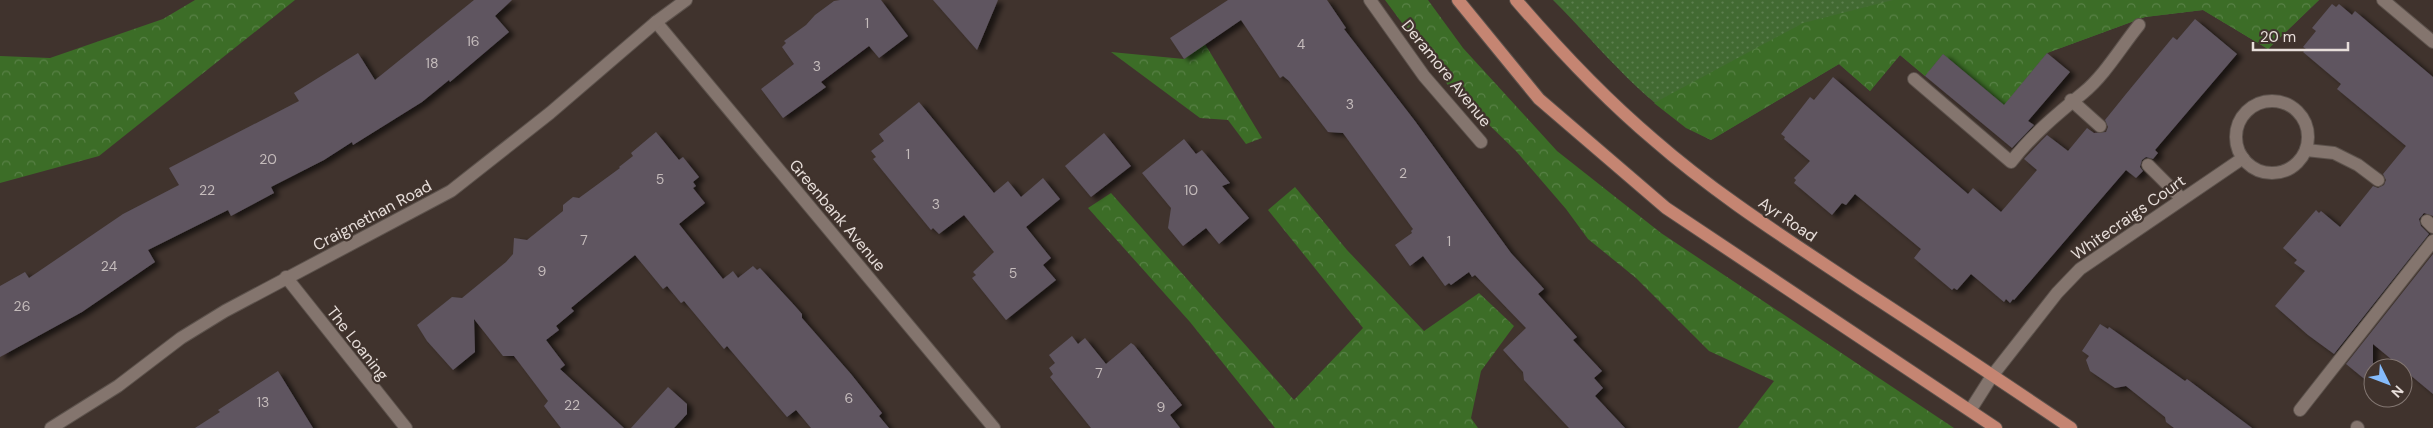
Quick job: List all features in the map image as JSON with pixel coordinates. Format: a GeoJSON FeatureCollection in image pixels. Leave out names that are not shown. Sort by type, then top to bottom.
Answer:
{"type":"FeatureCollection","features":[{"type":"Feature","properties":{"kind":"main road"},"geometry":{"type":"LineString","coordinates":[[1458,0],[1539,99],[1666,208],[1971,409],[1996,428]]}},
{"type":"Feature","properties":{"kind":"main road","name":"Ayr Road"},"geometry":{"type":"LineString","coordinates":[[1516,0],[1549,38],[1604,95],[1654,141],[1709,185],[2071,428]]}},
{"type":"Feature","properties":{"kind":"street","name":"Craignethan Road"},"geometry":{"type":"LineString","coordinates":[[51,428],[118,386],[181,338],[286,277],[368,237],[451,191],[550,113],[656,22],[686,0]]}},
{"type":"Feature","properties":{"kind":"street","name":"Deramore Avenue"},"geometry":{"type":"LineString","coordinates":[[1370,0],[1424,76],[1481,142]]}},
{"type":"Feature","properties":{"kind":"street"},"geometry":{"type":"LineString","coordinates":[[2383,0],[2433,42]]}},
{"type":"Feature","properties":{"kind":"street","name":"Greenbank Avenue"},"geometry":{"type":"LineString","coordinates":[[656,22],[994,428]]}},
{"type":"Feature","properties":{"kind":"street"},"geometry":{"type":"LineString","coordinates":[[1914,79],[2011,162],[2025,144],[2071,100],[2083,93],[2100,75],[2139,25]]}},
{"type":"Feature","properties":{"kind":"street"},"geometry":{"type":"LineString","coordinates":[[2071,100],[2100,126]]}},
{"type":"Feature","properties":{"kind":"street"},"geometry":{"type":"LineString","coordinates":[[2275,101],[2288,104],[2299,112],[2306,124],[2309,137],[2306,150],[2300,162],[2289,170],[2277,174],[2264,173],[2252,167],[2242,158],[2237,146],[2238,126],[2249,109],[2261,102],[2275,101]]}},
{"type":"Feature","properties":{"kind":"street"},"geometry":{"type":"LineString","coordinates":[[2306,150],[2334,153],[2358,165],[2378,180]]}},
{"type":"Feature","properties":{"kind":"street","name":"Whitecraigs Court"},"geometry":{"type":"LineString","coordinates":[[1971,409],[1992,376],[2057,293],[2080,269],[2242,158]]}},
{"type":"Feature","properties":{"kind":"street"},"geometry":{"type":"LineString","coordinates":[[2148,165],[2182,199]]}},
{"type":"Feature","properties":{"kind":"street"},"geometry":{"type":"LineString","coordinates":[[2300,410],[2433,241]]}},
{"type":"Feature","properties":{"kind":"street","name":"The Loaning"},"geometry":{"type":"LineString","coordinates":[[286,277],[406,428]]}},
{"type":"Feature","properties":{"kind":"green space"},"geometry":{"type":"Polygon","coordinates":[[[195,0],[295,0],[99,156],[0,183],[0,56],[50,58],[163,19],[195,0]]]}},
{"type":"Feature","properties":{"kind":"green space"},"geometry":{"type":"Polygon","coordinates":[[[1385,0],[1428,0],[1463,48],[1557,151],[1661,233],[1954,428],[1738,428],[1774,381],[1709,351],[1636,278],[1588,239],[1566,209],[1516,151],[1448,85],[1385,0]]]}},
{"type":"Feature","properties":{"kind":"green space"},"geometry":{"type":"Polygon","coordinates":[[[1553,0],[2319,0],[2268,49],[2203,10],[2145,17],[2047,53],[2004,105],[1943,54],[1925,76],[1900,55],[1870,91],[1839,64],[1711,140],[1688,127],[1646,95],[1553,0]]]}},
{"type":"Feature","properties":{"kind":"green space"},"geometry":{"type":"Polygon","coordinates":[[[1893,0],[2319,0],[2268,49],[2203,10],[2145,17],[2047,53],[2004,105],[1943,54],[1925,76],[1900,55],[1870,91],[1839,64],[1711,140],[1686,128],[1654,103],[1803,23],[1893,0]]]}},
{"type":"Feature","properties":{"kind":"green space"},"geometry":{"type":"Polygon","coordinates":[[[1205,44],[1262,138],[1246,144],[1228,120],[1200,118],[1111,52],[1184,59],[1205,44]]]}},
{"type":"Feature","properties":{"kind":"green space"},"geometry":{"type":"Polygon","coordinates":[[[1295,187],[1347,250],[1424,331],[1479,293],[1514,326],[1481,371],[1471,418],[1478,428],[1275,428],[1190,322],[1088,208],[1111,193],[1294,400],[1363,328],[1268,210],[1295,187]]]}},
{"type":"Feature","properties":{"kind":"building"},"geometry":{"type":"Polygon","coordinates":[[[474,0],[512,0],[495,16],[509,32],[450,82],[449,80],[422,102],[353,145],[352,142],[324,160],[271,187],[274,193],[231,216],[228,210],[148,250],[155,262],[82,312],[0,357],[0,286],[25,272],[29,278],[123,214],[179,185],[169,168],[299,101],[294,93],[358,53],[375,80],[474,0]]]}},
{"type":"Feature","properties":{"kind":"building"},"geometry":{"type":"Polygon","coordinates":[[[881,0],[908,36],[879,58],[869,46],[821,82],[826,87],[783,118],[761,89],[794,64],[782,47],[786,43],[784,41],[834,1],[881,0]]]}},
{"type":"Feature","properties":{"kind":"building"},"geometry":{"type":"Polygon","coordinates":[[[933,0],[998,0],[977,50],[933,0]]]}},
{"type":"Feature","properties":{"kind":"building"},"geometry":{"type":"Polygon","coordinates":[[[1228,0],[1327,0],[1346,28],[1344,29],[1415,121],[1511,253],[1544,289],[1538,294],[1577,337],[1573,340],[1602,371],[1594,378],[1603,388],[1595,396],[1625,428],[1569,428],[1524,380],[1523,372],[1503,350],[1526,328],[1475,275],[1472,277],[1469,272],[1451,285],[1449,283],[1445,286],[1423,256],[1410,266],[1395,245],[1412,233],[1413,229],[1343,133],[1328,132],[1289,81],[1283,76],[1280,78],[1241,20],[1184,59],[1170,38],[1228,0]]]}},
{"type":"Feature","properties":{"kind":"building"},"geometry":{"type":"Polygon","coordinates":[[[2332,4],[2336,7],[2339,4],[2352,15],[2355,11],[2433,77],[2433,216],[2424,213],[2419,219],[2421,226],[2429,234],[2334,354],[2308,335],[2275,306],[2305,271],[2294,263],[2297,260],[2283,248],[2316,210],[2319,213],[2321,211],[2340,227],[2373,186],[2378,188],[2384,185],[2386,180],[2383,174],[2406,146],[2337,89],[2341,84],[2303,52],[2306,49],[2303,47],[2316,31],[2312,28],[2332,4]]]}},
{"type":"Feature","properties":{"kind":"building"},"geometry":{"type":"Polygon","coordinates":[[[2195,19],[2237,54],[2155,150],[2158,153],[2153,159],[2146,157],[2142,160],[2140,167],[2143,171],[2136,178],[2126,170],[2010,303],[2006,299],[2004,302],[1971,274],[1957,290],[1954,288],[1952,290],[1914,258],[1921,249],[1855,194],[1846,205],[1842,203],[1832,215],[1794,183],[1796,180],[1794,178],[1810,161],[1784,139],[1785,137],[1781,134],[1810,97],[1814,100],[1833,77],[1968,194],[1973,188],[2001,212],[2037,170],[2024,159],[2047,135],[2068,151],[2087,128],[2094,133],[2106,132],[2108,127],[2105,120],[2173,37],[2177,40],[2195,19]]]}},
{"type":"Feature","properties":{"kind":"building"},"geometry":{"type":"Polygon","coordinates":[[[2047,53],[2070,72],[2028,121],[2034,125],[2012,148],[1925,76],[1943,54],[2004,105],[2047,53]]]}},
{"type":"Feature","properties":{"kind":"building"},"geometry":{"type":"Polygon","coordinates":[[[919,102],[994,193],[1008,181],[1021,197],[1043,178],[1060,199],[1026,227],[1051,258],[1043,265],[1056,280],[1006,320],[972,278],[976,275],[973,272],[994,252],[964,215],[939,234],[933,228],[931,230],[873,159],[876,157],[871,151],[884,141],[879,134],[919,102]]]}},
{"type":"Feature","properties":{"kind":"building"},"geometry":{"type":"Polygon","coordinates":[[[656,132],[679,160],[683,157],[699,177],[693,182],[696,186],[693,188],[705,203],[679,224],[723,279],[733,271],[738,278],[753,266],[757,270],[760,268],[802,314],[802,318],[851,374],[882,413],[879,416],[889,428],[811,428],[796,410],[787,417],[727,346],[724,349],[684,301],[681,303],[667,286],[663,289],[635,255],[571,308],[574,311],[556,326],[559,330],[546,340],[565,365],[560,369],[624,428],[561,428],[544,406],[548,401],[514,356],[503,356],[474,319],[475,352],[453,370],[427,341],[417,325],[452,297],[462,298],[513,254],[514,238],[527,240],[563,211],[563,205],[573,197],[579,198],[620,168],[633,156],[631,153],[656,132]]]}},
{"type":"Feature","properties":{"kind":"building"},"geometry":{"type":"Polygon","coordinates":[[[1104,133],[1131,166],[1091,197],[1065,166],[1104,133]]]}},
{"type":"Feature","properties":{"kind":"building"},"geometry":{"type":"Polygon","coordinates":[[[1184,139],[1196,154],[1202,150],[1230,183],[1222,186],[1249,218],[1219,244],[1206,228],[1183,246],[1168,228],[1171,208],[1142,173],[1184,139]]]}},
{"type":"Feature","properties":{"kind":"building"},"geometry":{"type":"Polygon","coordinates":[[[2433,254],[2433,394],[2413,377],[2413,358],[2390,358],[2373,344],[2373,358],[2363,358],[2363,378],[2346,364],[2433,254]]]}},
{"type":"Feature","properties":{"kind":"building"},"geometry":{"type":"Polygon","coordinates":[[[2100,324],[2108,329],[2109,327],[2185,381],[2187,379],[2252,428],[2174,428],[2166,422],[2165,417],[2126,386],[2115,388],[2090,371],[2086,360],[2089,356],[2082,351],[2100,324]]]}},
{"type":"Feature","properties":{"kind":"building"},"geometry":{"type":"Polygon","coordinates":[[[1072,336],[1078,344],[1085,338],[1106,364],[1131,343],[1134,345],[1182,405],[1170,415],[1180,428],[1091,428],[1050,377],[1053,374],[1049,368],[1055,363],[1049,355],[1072,336]]]}},
{"type":"Feature","properties":{"kind":"building"},"geometry":{"type":"Polygon","coordinates":[[[278,371],[313,428],[195,428],[220,412],[218,410],[278,371]]]}},
{"type":"Feature","properties":{"kind":"building"},"geometry":{"type":"Polygon","coordinates":[[[668,387],[687,404],[687,414],[674,428],[631,428],[668,387]]]}}]}
